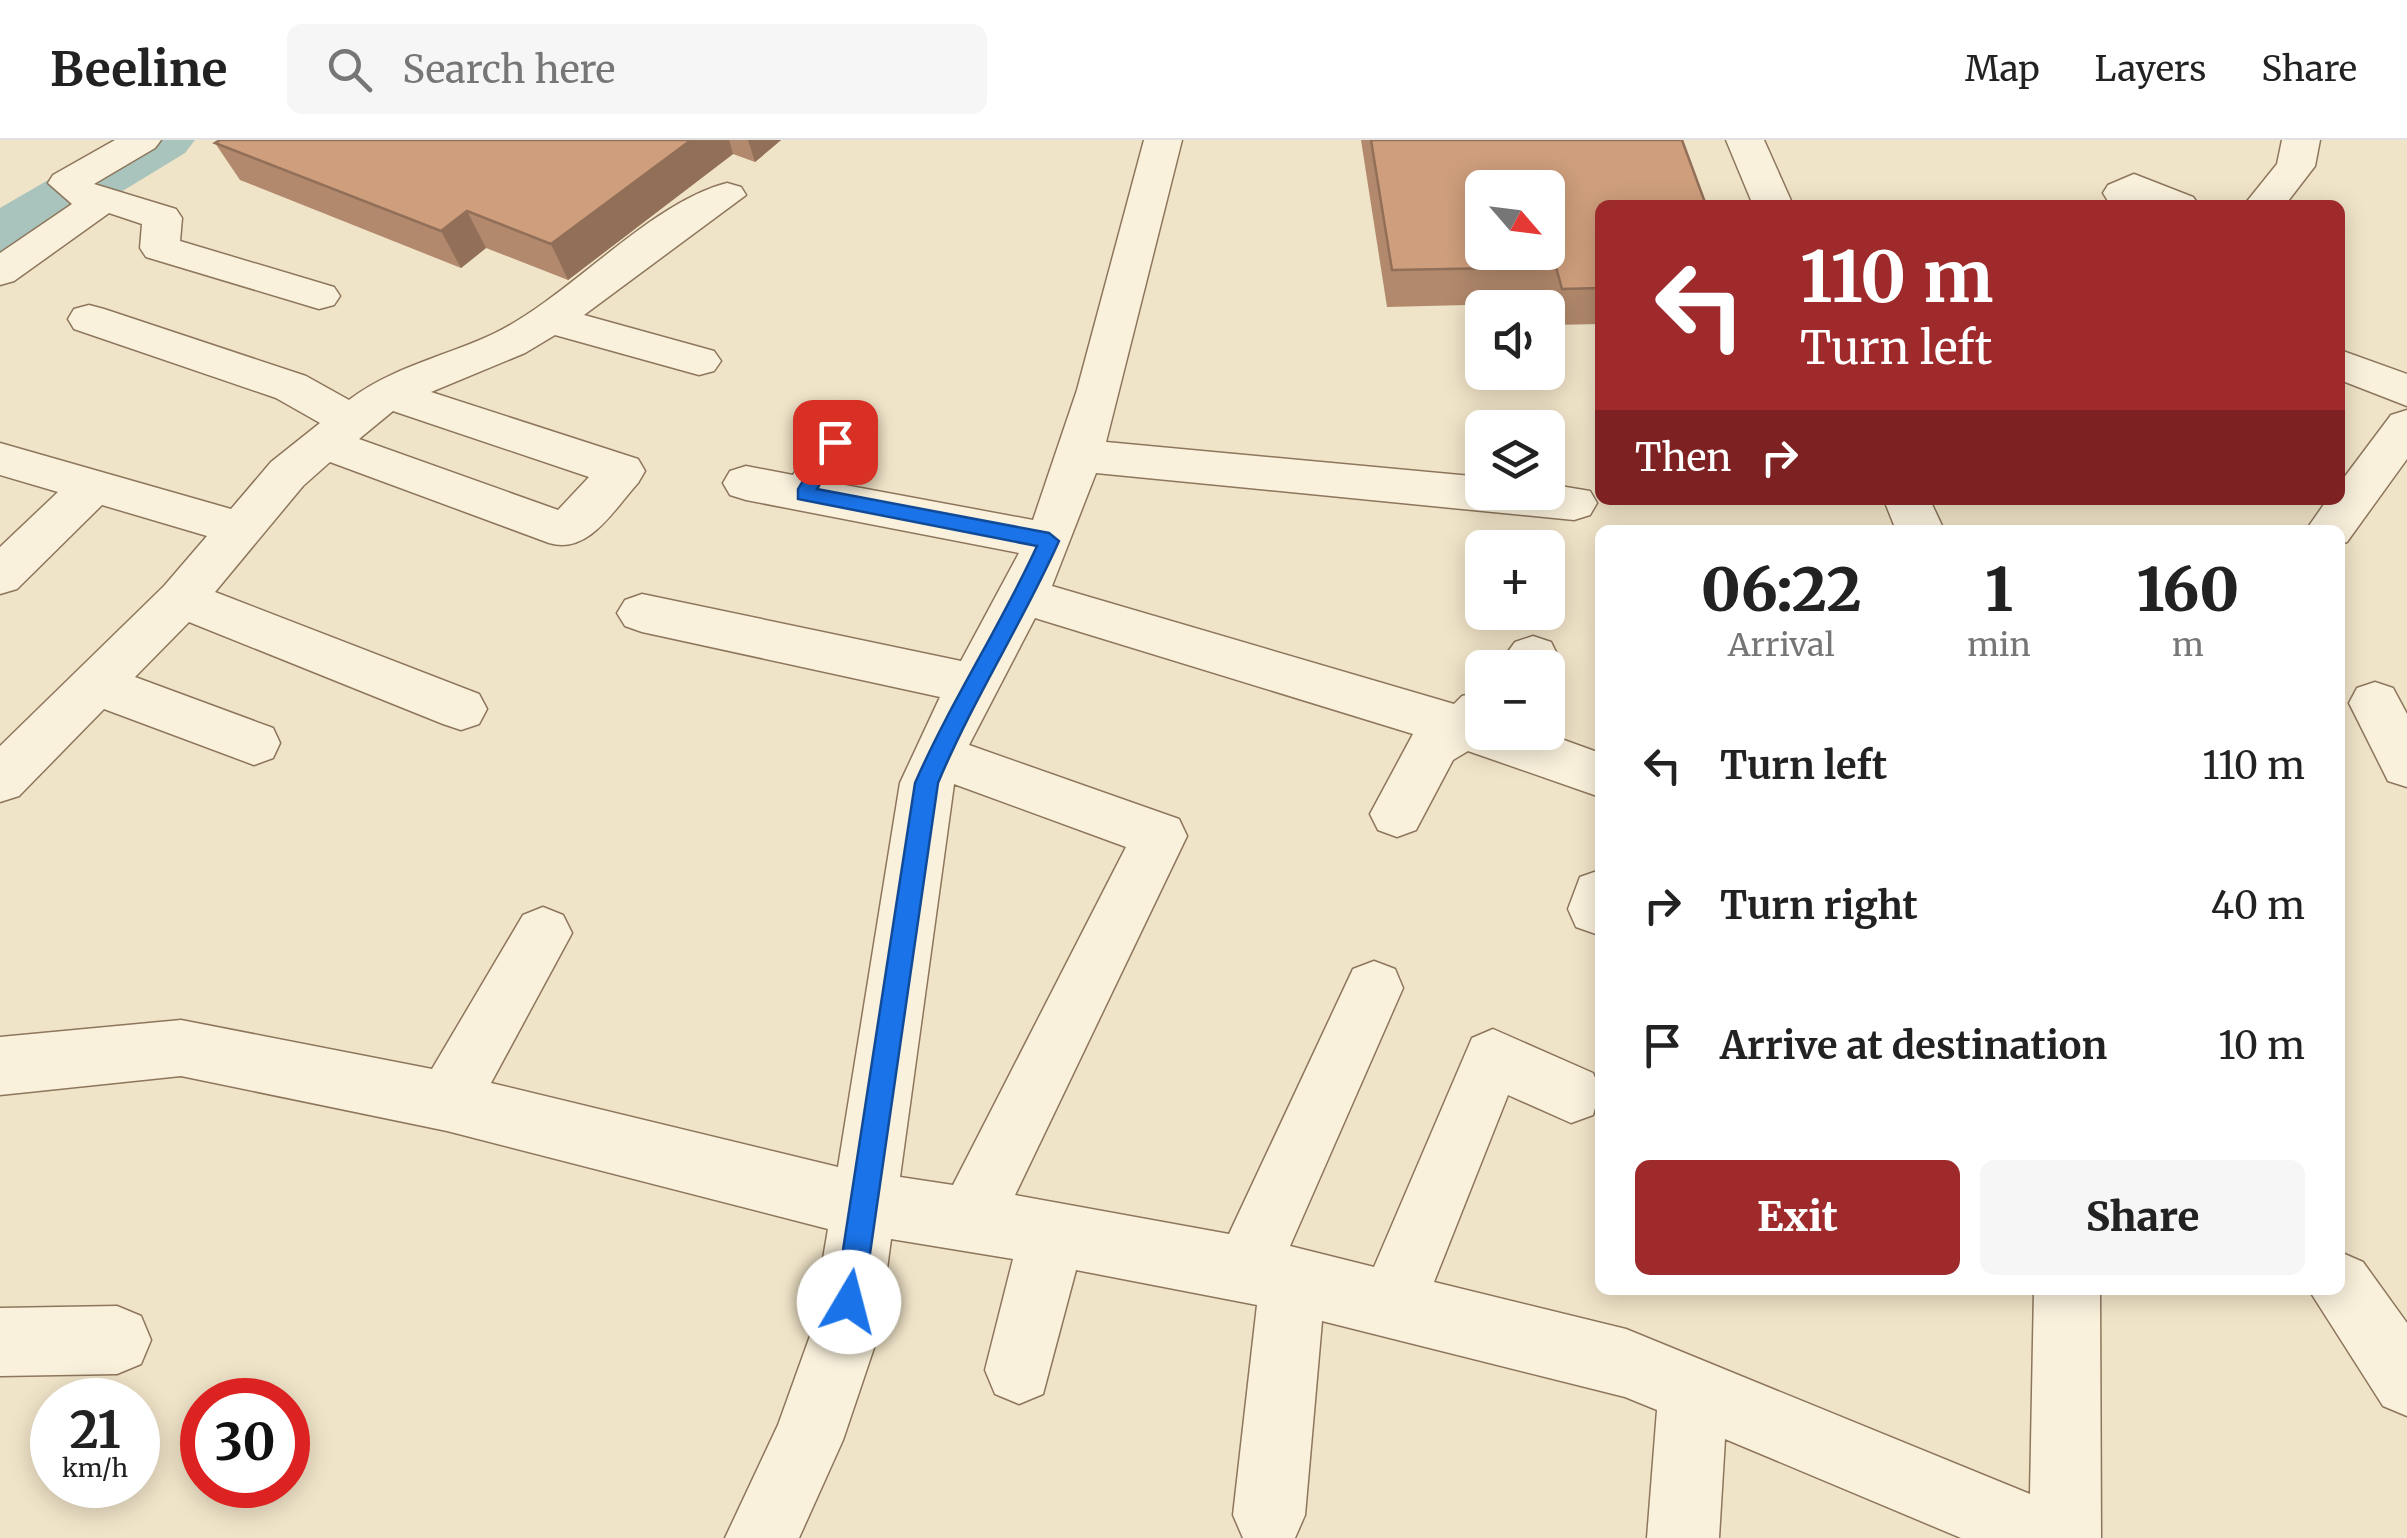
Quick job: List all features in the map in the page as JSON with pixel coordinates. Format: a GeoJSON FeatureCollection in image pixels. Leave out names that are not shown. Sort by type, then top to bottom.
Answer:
{"type":"FeatureCollection","features":[{"type":"Feature","properties":{"kind":"street"},"geometry":{"type":"LineString","coordinates":[[142,140],[67,183],[85,196],[162,218],[160,248],[319,296]]}},
{"type":"Feature","properties":{"kind":"street"},"geometry":{"type":"LineString","coordinates":[[761,1538],[808,1440],[844,1336],[912,854],[936,756],[1024,596],[1049,541],[1079,455],[1163,140]]}},
{"type":"Feature","properties":{"kind":"street"},"geometry":{"type":"LineString","coordinates":[[1745,140],[1772,200]]}},
{"type":"Feature","properties":{"kind":"street"},"geometry":{"type":"LineString","coordinates":[[2268,200],[2296,166],[2302,140]]}},
{"type":"Feature","properties":{"kind":"street"},"geometry":{"type":"LineString","coordinates":[[2122,193],[2134,186],[2167,200]]}},
{"type":"Feature","properties":{"kind":"street"},"geometry":{"type":"LineString","coordinates":[[0,780],[182,599],[236,528],[287,474],[354,419],[550,320],[682,221],[726,195]]}},
{"type":"Feature","properties":{"kind":"street"},"geometry":{"type":"LineString","coordinates":[[0,272],[82,218],[85,196]]}},
{"type":"Feature","properties":{"kind":"street"},"geometry":{"type":"LineString","coordinates":[[88,319],[291,387],[566,531],[622,472],[354,419]]}},
{"type":"Feature","properties":{"kind":"street"},"geometry":{"type":"LineString","coordinates":[[550,320],[699,360]]}},
{"type":"Feature","properties":{"kind":"street"},"geometry":{"type":"LineString","coordinates":[[2345,366],[2407,392]]}},
{"type":"Feature","properties":{"kind":"street"},"geometry":{"type":"LineString","coordinates":[[2334,525],[2407,426]]}},
{"type":"Feature","properties":{"kind":"street"},"geometry":{"type":"LineString","coordinates":[[805,494],[835,442]]}},
{"type":"Feature","properties":{"kind":"street"},"geometry":{"type":"LineString","coordinates":[[1079,455],[1465,490]]}},
{"type":"Feature","properties":{"kind":"street"},"geometry":{"type":"LineString","coordinates":[[0,459],[236,528]]}},
{"type":"Feature","properties":{"kind":"street"},"geometry":{"type":"LineString","coordinates":[[746,483],[1049,541]]}},
{"type":"Feature","properties":{"kind":"street"},"geometry":{"type":"LineString","coordinates":[[0,576],[93,486]]}},
{"type":"Feature","properties":{"kind":"street"},"geometry":{"type":"LineString","coordinates":[[1024,596],[1465,717]]}},
{"type":"Feature","properties":{"kind":"street"},"geometry":{"type":"LineString","coordinates":[[182,599],[461,709]]}},
{"type":"Feature","properties":{"kind":"street"},"geometry":{"type":"LineString","coordinates":[[642,613],[974,684]]}},
{"type":"Feature","properties":{"kind":"street"},"geometry":{"type":"LineString","coordinates":[[98,685],[254,744]]}},
{"type":"Feature","properties":{"kind":"street"},"geometry":{"type":"LineString","coordinates":[[2374,703],[2407,765]]}},
{"type":"Feature","properties":{"kind":"street"},"geometry":{"type":"LineString","coordinates":[[1397,814],[1434,746],[1465,725]]}},
{"type":"Feature","properties":{"kind":"street"},"geometry":{"type":"LineString","coordinates":[[1543,750],[1595,773]]}},
{"type":"Feature","properties":{"kind":"street"},"geometry":{"type":"LineString","coordinates":[[936,756],[1160,836],[969,1220]]}},
{"type":"Feature","properties":{"kind":"street"},"geometry":{"type":"LineString","coordinates":[[447,1100],[543,933]]}},
{"type":"Feature","properties":{"kind":"street"},"geometry":{"type":"LineString","coordinates":[[1269,1515],[1269,1275],[1374,988]]}},
{"type":"Feature","properties":{"kind":"street"},"geometry":{"type":"LineString","coordinates":[[0,1066],[181,1048],[447,1100],[796,1192],[1052,1232],[1269,1275],[1626,1363],[2048,1538]]}},
{"type":"Feature","properties":{"kind":"street"},"geometry":{"type":"LineString","coordinates":[[1392,1304],[1493,1058],[1571,1094]]}},
{"type":"Feature","properties":{"kind":"street"},"geometry":{"type":"LineString","coordinates":[[1019,1370],[1052,1232]]}},
{"type":"Feature","properties":{"kind":"street"},"geometry":{"type":"LineString","coordinates":[[2345,1292],[2407,1382]]}},
{"type":"Feature","properties":{"kind":"street"},"geometry":{"type":"LineString","coordinates":[[2057,1295],[2065,1538]]}},
{"type":"Feature","properties":{"kind":"street"},"geometry":{"type":"LineString","coordinates":[[0,1342],[118,1340]]}},
{"type":"Feature","properties":{"kind":"street"},"geometry":{"type":"LineString","coordinates":[[1682,1538],[1693,1390]]}},
{"type":"Feature","properties":{"kind":"building"},"geometry":{"type":"Polygon","coordinates":[[[691,140],[551,244],[467,211],[441,231],[215,143],[691,140]]]}},
{"type":"Feature","properties":{"kind":"building"},"geometry":{"type":"Polygon","coordinates":[[[1371,140],[1682,140],[1704,200],[1595,200],[1595,288],[1562,289],[1557,270],[1565,270],[1565,170],[1465,170],[1465,269],[1392,270],[1371,140]]]}},
{"type":"Feature","properties":{"kind":"waterway"},"geometry":{"type":"LineString","coordinates":[[0,236],[163,140]]}},
{"type":"Feature","properties":{"kind":"route"},"geometry":{"type":"LineString","coordinates":[[835,442],[805,494],[1049,541],[1024,596],[952,724],[926,783],[912,854],[849,1302]]}}]}
